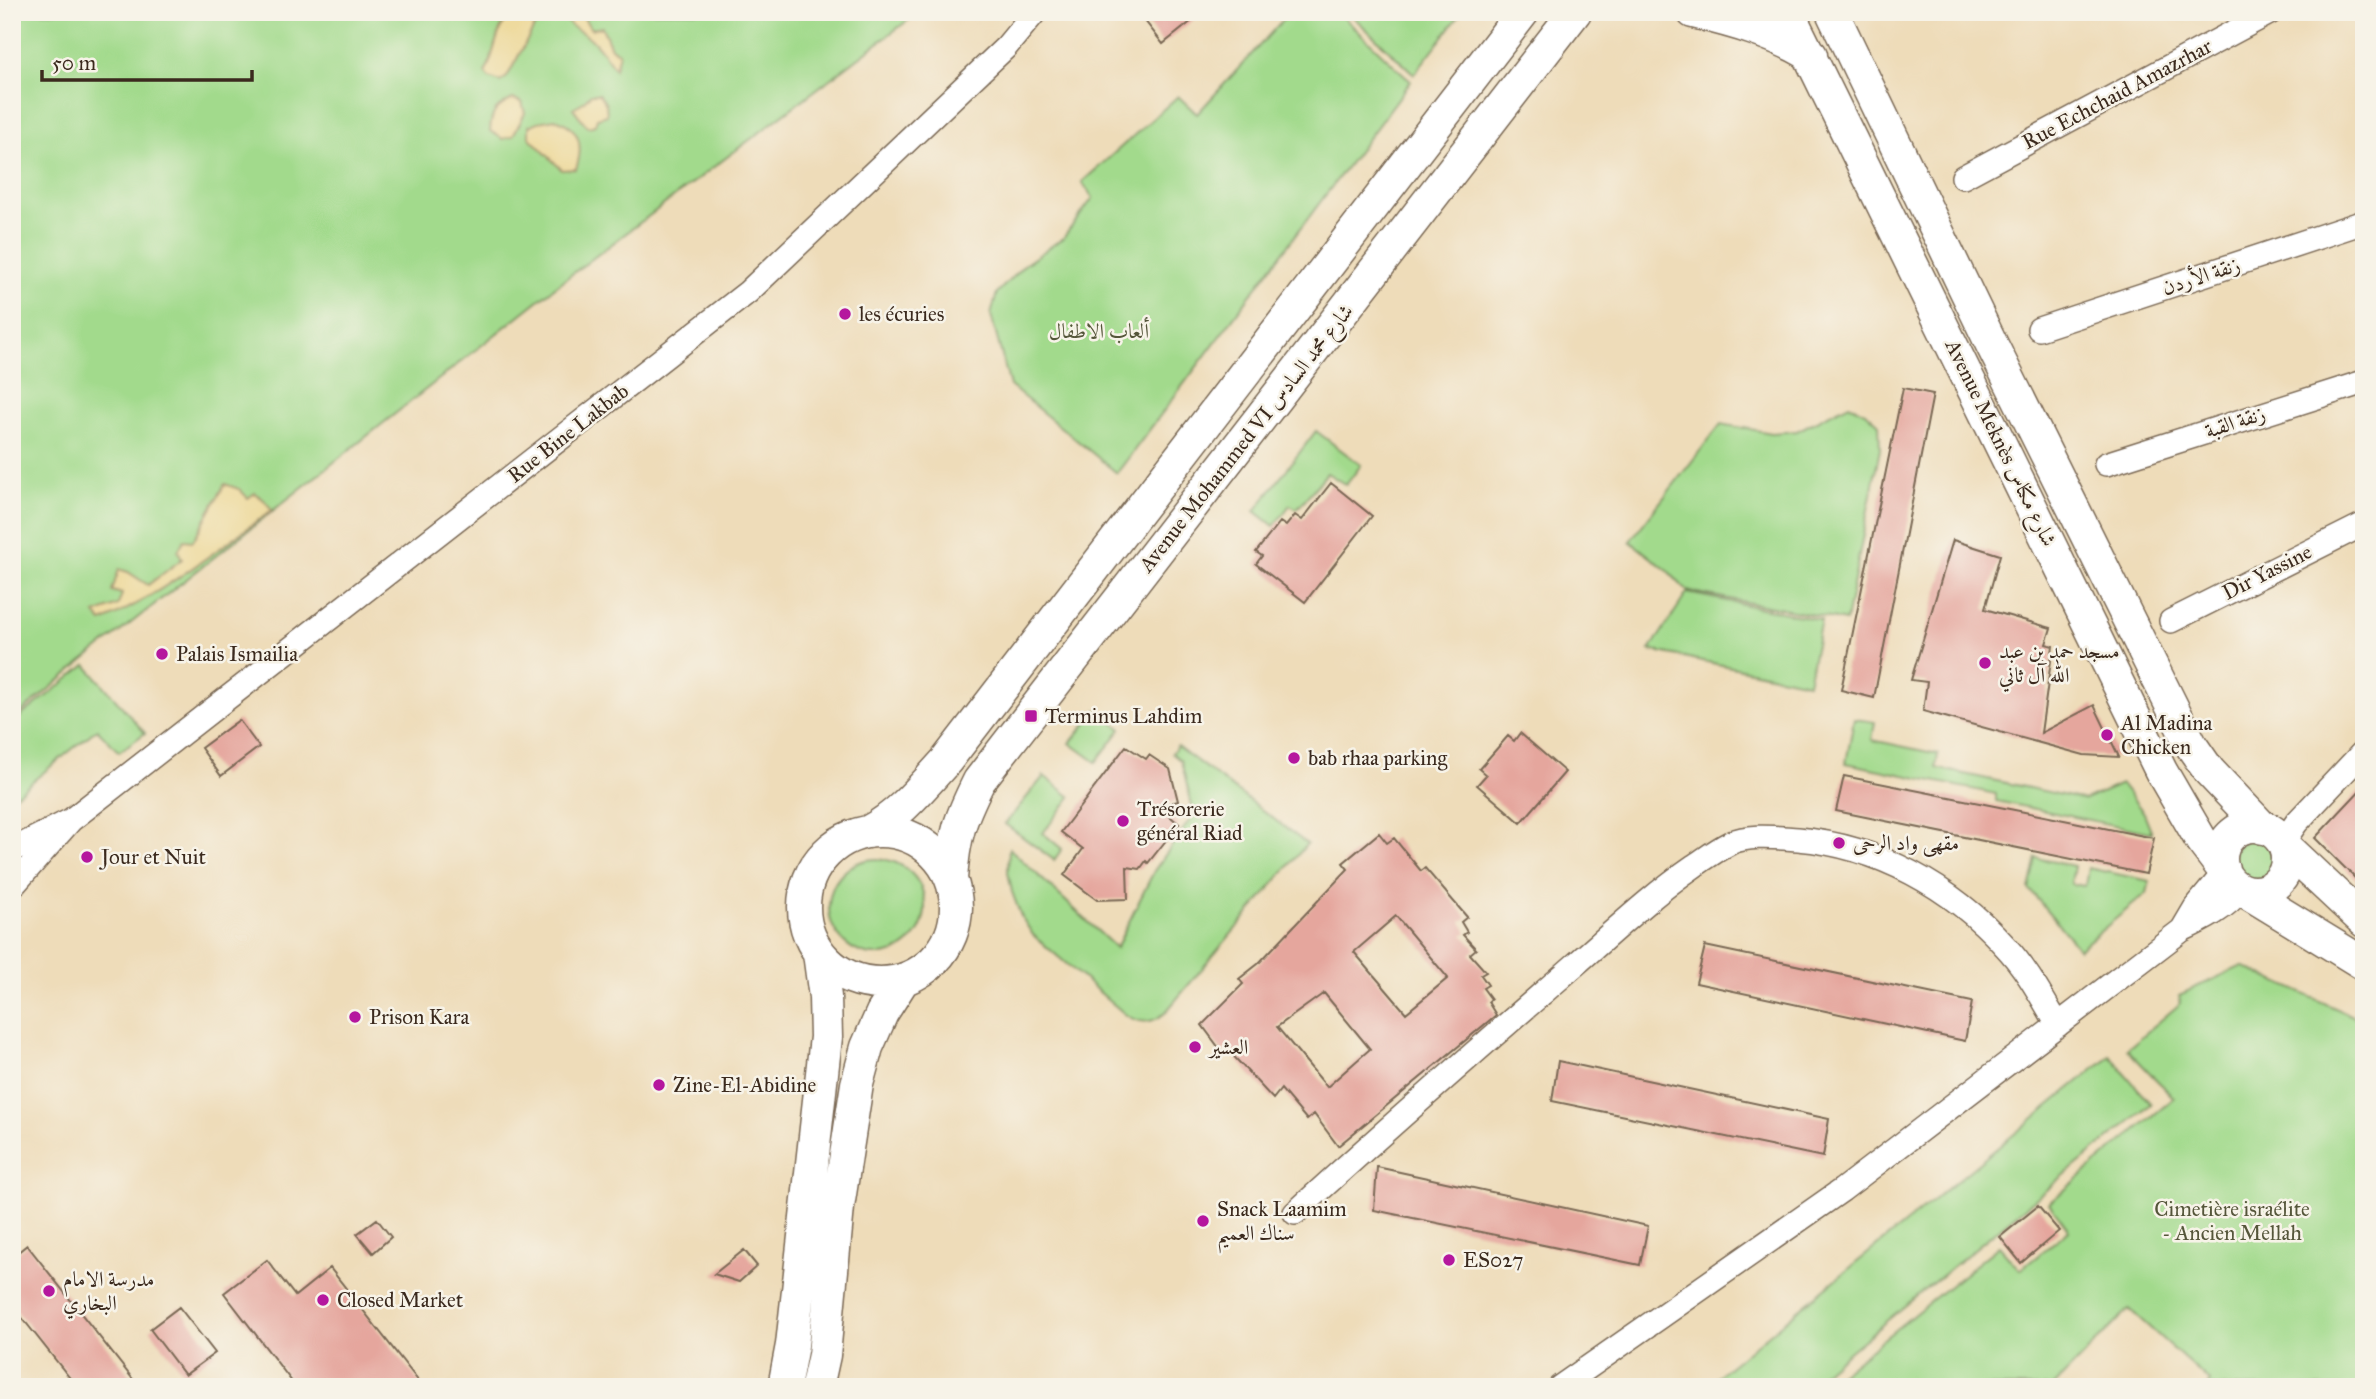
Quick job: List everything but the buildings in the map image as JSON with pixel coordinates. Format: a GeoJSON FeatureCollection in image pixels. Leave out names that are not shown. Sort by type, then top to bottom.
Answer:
{"type":"FeatureCollection","features":[{"type":"Feature","properties":{"kind":"main road","name":"Avenue Mohammed VI شارع محمد السادس"},"geometry":{"type":"LineString","coordinates":[[868,832],[886,823],[908,803],[946,761],[1523,12]]}},
{"type":"Feature","properties":{"kind":"main road"},"geometry":{"type":"LineString","coordinates":[[1570,19],[1597,12]]}},
{"type":"Feature","properties":{"kind":"main road"},"geometry":{"type":"LineString","coordinates":[[1693,12],[1759,29],[1788,41],[1811,55]]}},
{"type":"Feature","properties":{"kind":"main road","name":"Avenue Meknès شارع مكناس"},"geometry":{"type":"LineString","coordinates":[[1788,12],[2161,771],[2201,840],[2233,881],[2364,964]]}},
{"type":"Feature","properties":{"kind":"main road","name":"Avenue Meknès شارع مكناس"},"geometry":{"type":"LineString","coordinates":[[1832,12],[1992,345],[2190,745],[2217,779],[2360,911]]}},
{"type":"Feature","properties":{"kind":"main road","name":"Avenue Mohammed VI شارع محمد السادس"},"geometry":{"type":"LineString","coordinates":[[951,879],[954,842],[963,814],[979,781],[1570,19]]}},
{"type":"Feature","properties":{"kind":"main road"},"geometry":{"type":"LineString","coordinates":[[2246,828],[2279,834],[2287,866],[2279,882],[2263,891],[2233,881],[2222,852],[2230,836],[2246,828]]}},
{"type":"Feature","properties":{"kind":"main road"},"geometry":{"type":"LineString","coordinates":[[868,832],[894,832],[918,841],[938,858],[951,879],[956,898],[956,917],[949,941],[933,963],[904,980],[880,984],[857,980],[836,969],[819,953],[809,935],[804,920],[803,898],[807,885],[816,866],[830,849],[848,838],[868,832]]}},
{"type":"Feature","properties":{"kind":"main road"},"geometry":{"type":"LineString","coordinates":[[784,1387],[792,1345],[826,1037],[825,997],[819,953]]}},
{"type":"Feature","properties":{"kind":"main road"},"geometry":{"type":"LineString","coordinates":[[817,1387],[824,1355],[838,1207],[857,1084],[867,1047],[882,1013],[904,980]]}},
{"type":"Feature","properties":{"kind":"street","name":"Rue Bine Lakbab"},"geometry":{"type":"LineString","coordinates":[[71,820],[748,292],[1006,47],[1035,12]]}},
{"type":"Feature","properties":{"kind":"street","name":"Rue Echchaid Amazrhar"},"geometry":{"type":"LineString","coordinates":[[1963,177],[2272,12]]}},
{"type":"Feature","properties":{"kind":"street","name":"زنقة الأردن"},"geometry":{"type":"LineString","coordinates":[[2039,329],[2364,222]]}},
{"type":"Feature","properties":{"kind":"street","name":"زنقة القبة"},"geometry":{"type":"LineString","coordinates":[[2106,464],[2364,382]]}},
{"type":"Feature","properties":{"kind":"street","name":"Dir Yassine"},"geometry":{"type":"LineString","coordinates":[[2171,621],[2364,524]]}},
{"type":"Feature","properties":{"kind":"street"},"geometry":{"type":"LineString","coordinates":[[2279,834],[2364,751]]}},
{"type":"Feature","properties":{"kind":"street"},"geometry":{"type":"LineString","coordinates":[[12,850],[71,820]]}},
{"type":"Feature","properties":{"kind":"street"},"geometry":{"type":"LineString","coordinates":[[12,887],[71,820]]}},
{"type":"Feature","properties":{"kind":"street"},"geometry":{"type":"LineString","coordinates":[[1295,1213],[1411,1107],[1668,884],[1732,842],[1770,837],[1814,841],[1894,863],[1942,892],[1979,919],[2007,947],[2058,1025]]}},
{"type":"Feature","properties":{"kind":"street"},"geometry":{"type":"LineString","coordinates":[[1560,1387],[1842,1190],[2182,930],[2195,908],[2233,881]]}},
{"type":"Feature","properties":{"kind":"green space"},"geometry":{"type":"Polygon","coordinates":[[[12,12],[919,12],[564,280],[12,720],[12,12]]]}},
{"type":"Feature","properties":{"kind":"green space","name":"ألعاب الاطفال"},"geometry":{"type":"Polygon","coordinates":[[[1290,12],[1338,12],[1411,81],[1117,473],[1010,386],[991,315],[997,293],[1024,265],[1063,238],[1093,198],[1082,182],[1178,96],[1197,114],[1290,12]]]}},
{"type":"Feature","properties":{"kind":"green space"},"geometry":{"type":"Polygon","coordinates":[[[1348,12],[1462,12],[1414,74],[1348,12]]]}},
{"type":"Feature","properties":{"kind":"green space"},"geometry":{"type":"Polygon","coordinates":[[[1849,404],[1867,413],[1879,424],[1880,449],[1846,621],[1687,591],[1668,571],[1630,541],[1721,424],[1772,433],[1797,431],[1849,404]]]}},
{"type":"Feature","properties":{"kind":"green space"},"geometry":{"type":"Polygon","coordinates":[[[1316,431],[1361,465],[1346,485],[1327,473],[1297,509],[1290,505],[1274,526],[1255,511],[1316,431]]]}},
{"type":"Feature","properties":{"kind":"green space"},"geometry":{"type":"Polygon","coordinates":[[[1687,593],[1821,620],[1808,683],[1650,650],[1687,593]]]}},
{"type":"Feature","properties":{"kind":"green space"},"geometry":{"type":"Polygon","coordinates":[[[86,665],[145,733],[119,752],[97,729],[12,798],[12,723],[86,665]]]}},
{"type":"Feature","properties":{"kind":"green space"},"geometry":{"type":"Polygon","coordinates":[[[1097,710],[1121,729],[1096,762],[1070,743],[1097,710]]]}},
{"type":"Feature","properties":{"kind":"green space"},"geometry":{"type":"Polygon","coordinates":[[[1854,719],[1875,722],[1872,740],[1938,754],[1936,768],[2085,800],[2121,784],[2144,813],[2152,833],[1996,801],[1996,794],[1846,763],[1854,719]]]}},
{"type":"Feature","properties":{"kind":"green space"},"geometry":{"type":"Polygon","coordinates":[[[1177,746],[1307,844],[1165,1013],[1151,1021],[1141,1021],[1126,1015],[1033,935],[1021,916],[1012,892],[1008,872],[1009,848],[1116,948],[1154,871],[1194,814],[1181,761],[1172,753],[1177,746]]]}},
{"type":"Feature","properties":{"kind":"green space"},"geometry":{"type":"Polygon","coordinates":[[[1044,776],[1071,797],[1043,833],[1062,849],[1054,860],[1005,824],[1044,776]]]}},
{"type":"Feature","properties":{"kind":"green space"},"geometry":{"type":"Polygon","coordinates":[[[2254,838],[2269,844],[2275,859],[2269,874],[2254,880],[2239,874],[2233,859],[2239,844],[2254,838]]]}},
{"type":"Feature","properties":{"kind":"green space"},"geometry":{"type":"Polygon","coordinates":[[[2036,858],[2074,866],[2071,884],[2085,886],[2088,868],[2150,881],[2147,893],[2079,949],[2029,889],[2036,858]]]}},
{"type":"Feature","properties":{"kind":"green space"},"geometry":{"type":"Polygon","coordinates":[[[877,859],[895,863],[911,873],[921,889],[925,907],[921,925],[911,941],[895,951],[877,955],[859,951],[843,941],[833,925],[829,907],[833,889],[843,873],[859,863],[877,859]]]}},
{"type":"Feature","properties":{"kind":"green space","name":"Cimetière israélite - Ancien Mellah"},"geometry":{"type":"Polygon","coordinates":[[[2242,966],[2364,1021],[2364,1387],[2207,1387],[2210,1382],[2129,1309],[2053,1387],[1824,1387],[1999,1246],[2020,1270],[2069,1230],[2049,1203],[2174,1098],[2127,1049],[2181,1003],[2179,995],[2242,966]]]}},
{"type":"Feature","properties":{"kind":"green space"},"geometry":{"type":"Polygon","coordinates":[[[2110,1056],[2151,1104],[1806,1387],[1704,1387],[2110,1056]]]}},
{"type":"Feature","properties":{"kind":"sand"},"geometry":{"type":"Polygon","coordinates":[[[515,12],[531,12],[535,15],[536,24],[507,77],[500,82],[489,78],[485,73],[500,31],[515,12]]]}},
{"type":"Feature","properties":{"kind":"sand"},"geometry":{"type":"Polygon","coordinates":[[[563,12],[586,12],[584,18],[591,29],[602,27],[611,48],[619,53],[615,69],[590,38],[568,23],[563,12]]]}},
{"type":"Feature","properties":{"kind":"sand"},"geometry":{"type":"Polygon","coordinates":[[[591,94],[599,94],[606,104],[607,115],[597,118],[595,125],[588,127],[573,108],[591,94]]]}},
{"type":"Feature","properties":{"kind":"sand"},"geometry":{"type":"Polygon","coordinates":[[[513,99],[522,102],[525,113],[513,136],[503,139],[490,131],[493,115],[502,105],[513,99]]]}},
{"type":"Feature","properties":{"kind":"sand"},"geometry":{"type":"Polygon","coordinates":[[[555,119],[570,127],[578,138],[580,152],[576,169],[562,170],[529,137],[529,126],[555,119]]]}},
{"type":"Feature","properties":{"kind":"sand"},"geometry":{"type":"Polygon","coordinates":[[[225,484],[239,489],[248,498],[255,493],[272,510],[168,585],[102,622],[95,614],[118,605],[122,594],[112,591],[119,569],[148,585],[182,559],[178,551],[184,540],[193,541],[225,484]]]}},
{"type":"Feature","properties":{"kind":"place","name":"les écuries"},"geometry":{"type":"Point","coordinates":[845,314]}},
{"type":"Feature","properties":{"kind":"place","name":"Palais Ismailia"},"geometry":{"type":"Point","coordinates":[162,654]}},
{"type":"Feature","properties":{"kind":"place","name":"مسجد حمد بن عبد الله آل ثاني"},"geometry":{"type":"Point","coordinates":[1985,663]}},
{"type":"Feature","properties":{"kind":"place","name":"Terminus Lahdim"},"geometry":{"type":"Point","coordinates":[1031,716]}},
{"type":"Feature","properties":{"kind":"place","name":"Al Madina Chicken"},"geometry":{"type":"Point","coordinates":[2107,735]}},
{"type":"Feature","properties":{"kind":"place","name":"bab rhaa parking"},"geometry":{"type":"Point","coordinates":[1294,758]}},
{"type":"Feature","properties":{"kind":"place","name":"Trésorerie général Riad"},"geometry":{"type":"Point","coordinates":[1123,821]}},
{"type":"Feature","properties":{"kind":"place","name":"مقهى واد الرحى"},"geometry":{"type":"Point","coordinates":[1839,843]}},
{"type":"Feature","properties":{"kind":"place","name":"Jour et Nuit"},"geometry":{"type":"Point","coordinates":[87,857]}},
{"type":"Feature","properties":{"kind":"place","name":"Prison Kara"},"geometry":{"type":"Point","coordinates":[355,1017]}},
{"type":"Feature","properties":{"kind":"place","name":"العشير"},"geometry":{"type":"Point","coordinates":[1195,1047]}},
{"type":"Feature","properties":{"kind":"place","name":"Zine-El-Abidine"},"geometry":{"type":"Point","coordinates":[659,1085]}},
{"type":"Feature","properties":{"kind":"place","name":"Snack Laamim سناك العميم"},"geometry":{"type":"Point","coordinates":[1203,1221]}},
{"type":"Feature","properties":{"kind":"place","name":"ES027"},"geometry":{"type":"Point","coordinates":[1449,1260]}},
{"type":"Feature","properties":{"kind":"place","name":"مدرسة الامام البخاري"},"geometry":{"type":"Point","coordinates":[49,1291]}},
{"type":"Feature","properties":{"kind":"place","name":"Closed Market"},"geometry":{"type":"Point","coordinates":[323,1300]}}]}
